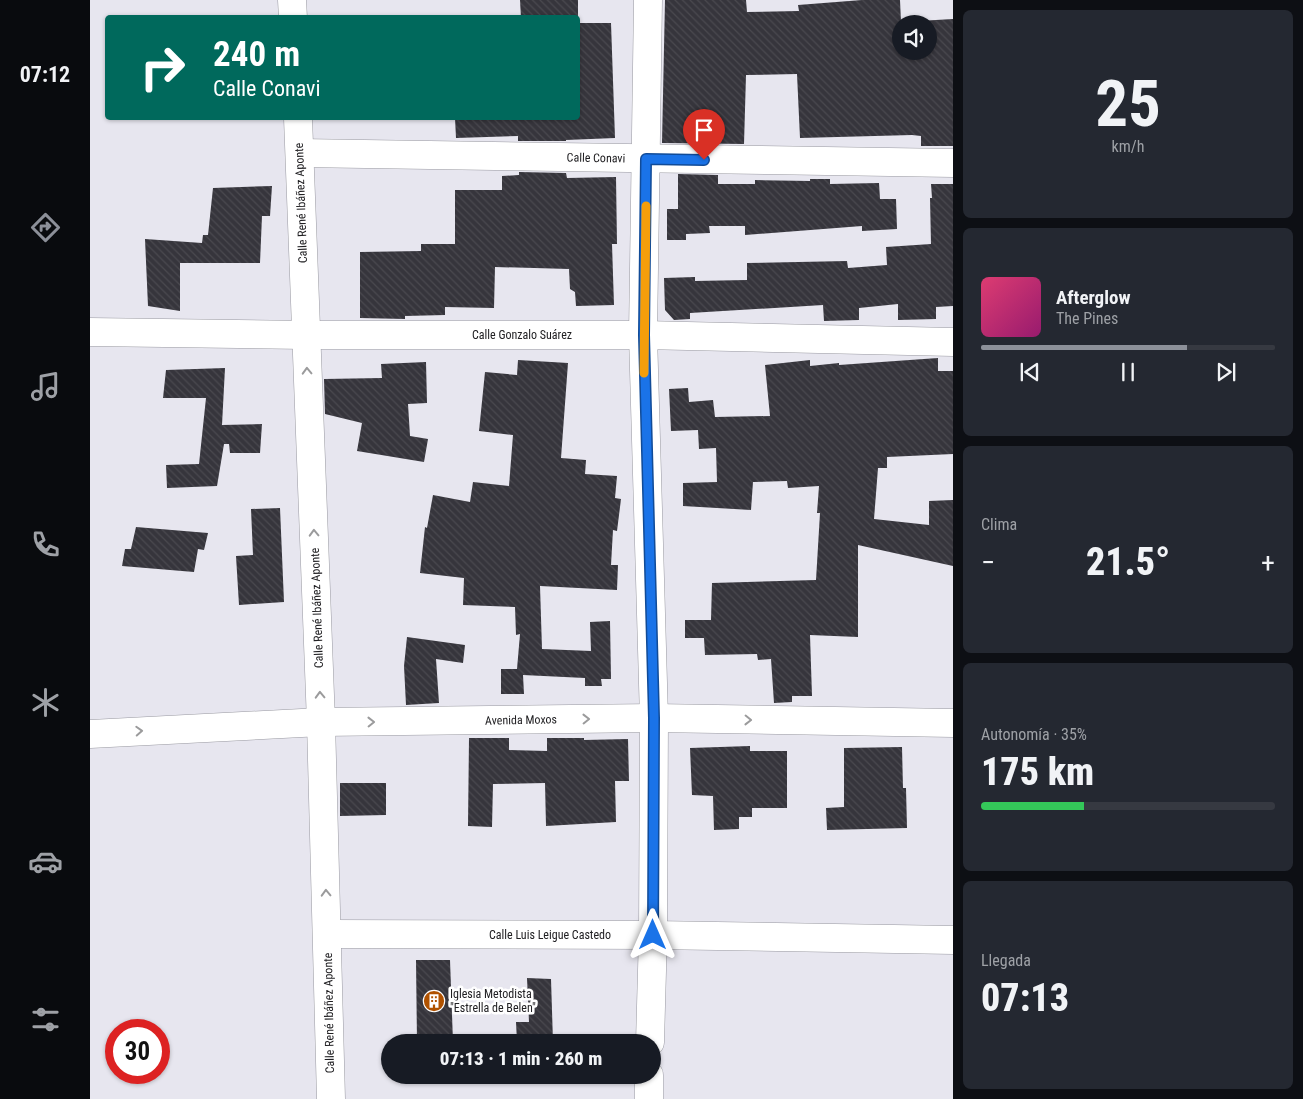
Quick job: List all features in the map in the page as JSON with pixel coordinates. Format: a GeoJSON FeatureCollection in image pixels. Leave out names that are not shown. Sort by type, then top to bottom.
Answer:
{"type":"FeatureCollection","features":[{"type":"Feature","properties":{"kind":"street"},"geometry":{"type":"LineString","coordinates":[[292,0],[293,15]]}},
{"type":"Feature","properties":{"kind":"street"},"geometry":{"type":"LineString","coordinates":[[648,0],[644,335],[654,718],[653,935],[650,1034]]}},
{"type":"Feature","properties":{"kind":"street","name":"Calle René Ibáñez Aponte"},"geometry":{"type":"LineString","coordinates":[[298,120],[321,722],[331,1099]]}},
{"type":"Feature","properties":{"kind":"street","name":"Calle Conavi"},"geometry":{"type":"LineString","coordinates":[[300,153],[953,163]]}},
{"type":"Feature","properties":{"kind":"street","name":"Calle Gonzalo Suárez"},"geometry":{"type":"LineString","coordinates":[[90,332],[305,335],[644,335],[953,342]]}},
{"type":"Feature","properties":{"kind":"street","name":"Avenida Moxos"},"geometry":{"type":"LineString","coordinates":[[90,734],[321,722],[654,718],[953,723]]}},
{"type":"Feature","properties":{"kind":"street","name":"Calle Luis Leigue Castedo"},"geometry":{"type":"LineString","coordinates":[[328,934],[653,935],[953,940]]}},
{"type":"Feature","properties":{"kind":"street"},"geometry":{"type":"LineString","coordinates":[[649,1084],[649,1099]]}},
{"type":"Feature","properties":{"kind":"building"},"geometry":{"type":"Polygon","coordinates":[[[520,0],[578,0],[578,15],[521,15],[520,0]]]}},
{"type":"Feature","properties":{"kind":"building"},"geometry":{"type":"Polygon","coordinates":[[[665,0],[746,0],[747,12],[799,11],[798,5],[862,0],[900,0],[901,15],[892,15],[892,60],[937,60],[937,20],[953,19],[953,146],[921,146],[921,136],[912,135],[800,138],[797,74],[746,75],[744,144],[662,143],[665,0]]]}},
{"type":"Feature","properties":{"kind":"building"},"geometry":{"type":"Polygon","coordinates":[[[580,23],[611,23],[615,138],[518,141],[518,136],[456,138],[455,120],[580,120],[580,23]]]}},
{"type":"Feature","properties":{"kind":"building"},"geometry":{"type":"Polygon","coordinates":[[[519,172],[566,173],[567,178],[616,177],[617,244],[612,244],[614,305],[576,306],[575,292],[570,289],[569,269],[495,267],[494,308],[445,307],[445,315],[405,316],[405,319],[360,318],[360,252],[421,251],[421,244],[455,244],[455,190],[502,190],[502,176],[519,175],[519,172]]]}},
{"type":"Feature","properties":{"kind":"building"},"geometry":{"type":"Polygon","coordinates":[[[678,174],[718,175],[718,184],[755,184],[755,180],[810,181],[810,179],[830,179],[830,184],[879,183],[880,199],[896,199],[897,229],[862,231],[862,226],[745,235],[745,226],[709,226],[710,233],[686,234],[686,240],[667,240],[667,209],[678,209],[678,174]]]}},
{"type":"Feature","properties":{"kind":"building"},"geometry":{"type":"Polygon","coordinates":[[[931,184],[953,184],[953,306],[936,307],[936,319],[898,320],[898,304],[859,308],[859,320],[824,321],[823,305],[690,313],[690,319],[674,320],[665,310],[664,278],[695,277],[695,281],[747,280],[747,263],[847,261],[848,268],[887,265],[886,247],[931,244],[931,184]]]}},
{"type":"Feature","properties":{"kind":"building"},"geometry":{"type":"Polygon","coordinates":[[[272,186],[270,216],[262,216],[260,263],[180,263],[180,311],[148,306],[145,239],[202,243],[203,235],[208,235],[213,188],[272,186]]]}},
{"type":"Feature","properties":{"kind":"building"},"geometry":{"type":"Polygon","coordinates":[[[938,358],[938,371],[953,371],[953,454],[887,457],[887,468],[878,468],[874,519],[929,525],[929,501],[953,500],[953,566],[858,545],[858,637],[810,635],[812,696],[792,696],[792,702],[774,703],[771,659],[758,660],[757,654],[705,655],[704,638],[685,638],[685,620],[711,620],[712,583],[816,580],[820,513],[817,513],[819,486],[788,488],[787,481],[753,482],[751,510],[683,506],[683,483],[717,482],[716,448],[699,449],[698,430],[671,431],[669,389],[688,388],[689,402],[713,400],[715,417],[770,416],[765,365],[810,360],[810,366],[938,358]]]}},
{"type":"Feature","properties":{"kind":"building"},"geometry":{"type":"Polygon","coordinates":[[[518,360],[568,363],[561,458],[586,460],[585,474],[617,476],[615,498],[621,499],[617,531],[613,530],[611,565],[618,565],[617,590],[540,586],[542,649],[591,651],[590,622],[610,621],[611,679],[601,679],[602,686],[585,686],[585,678],[523,675],[524,694],[501,694],[501,669],[517,669],[520,634],[516,635],[515,607],[463,605],[464,578],[420,573],[425,527],[427,528],[433,495],[470,502],[473,482],[509,486],[513,435],[479,431],[485,372],[517,375],[518,360]]]}},
{"type":"Feature","properties":{"kind":"building"},"geometry":{"type":"Polygon","coordinates":[[[426,362],[427,403],[408,404],[410,436],[428,439],[424,462],[357,451],[362,423],[325,414],[324,379],[382,378],[381,364],[426,362]]]}},
{"type":"Feature","properties":{"kind":"building"},"geometry":{"type":"Polygon","coordinates":[[[225,368],[222,425],[262,424],[260,453],[230,453],[229,444],[224,444],[217,486],[167,488],[166,465],[199,464],[206,398],[163,398],[166,370],[225,368]]]}},
{"type":"Feature","properties":{"kind":"building"},"geometry":{"type":"Polygon","coordinates":[[[280,508],[284,602],[239,605],[236,556],[253,555],[251,509],[280,508]]]}},
{"type":"Feature","properties":{"kind":"building"},"geometry":{"type":"Polygon","coordinates":[[[136,527],[208,533],[204,550],[198,549],[194,572],[122,566],[125,549],[131,549],[136,527]]]}},
{"type":"Feature","properties":{"kind":"building"},"geometry":{"type":"Polygon","coordinates":[[[407,637],[465,645],[463,663],[436,659],[439,703],[406,705],[404,666],[407,637]]]}},
{"type":"Feature","properties":{"kind":"building"},"geometry":{"type":"Polygon","coordinates":[[[469,738],[509,738],[509,750],[547,751],[547,738],[584,738],[584,740],[628,739],[629,781],[615,781],[616,822],[546,826],[545,783],[493,784],[492,827],[468,826],[469,738]]]}},
{"type":"Feature","properties":{"kind":"building"},"geometry":{"type":"Polygon","coordinates":[[[750,746],[750,751],[787,751],[787,808],[752,808],[752,817],[739,817],[739,829],[714,830],[713,796],[692,795],[690,748],[750,746]]]}},
{"type":"Feature","properties":{"kind":"building"},"geometry":{"type":"Polygon","coordinates":[[[902,747],[903,788],[906,788],[907,828],[827,830],[826,808],[844,807],[844,748],[902,747]]]}},
{"type":"Feature","properties":{"kind":"building"},"geometry":{"type":"Polygon","coordinates":[[[340,783],[386,783],[386,815],[340,816],[340,783]]]}},
{"type":"Feature","properties":{"kind":"building","name":"Iglesia Metodista \"Estrella de Belen\""},"geometry":{"type":"Polygon","coordinates":[[[416,960],[450,960],[453,1034],[417,1034],[416,960]]]}},
{"type":"Feature","properties":{"kind":"building"},"geometry":{"type":"Polygon","coordinates":[[[527,978],[551,979],[553,1034],[517,1034],[516,1022],[529,1022],[527,978]]]}},
{"type":"Feature","properties":{"kind":"slow traffic"},"geometry":{"type":"LineString","coordinates":[[644,373],[646,206]]}},
{"type":"Feature","properties":{"kind":"place","name":"Iglesia Metodista \"Estrella de Belen\""},"geometry":{"type":"Point","coordinates":[434,1001]}},
{"type":"Feature","properties":{"kind":"route"},"geometry":{"type":"LineString","coordinates":[[653,935],[654,718],[644,335],[646,159],[704,160]]}}]}
